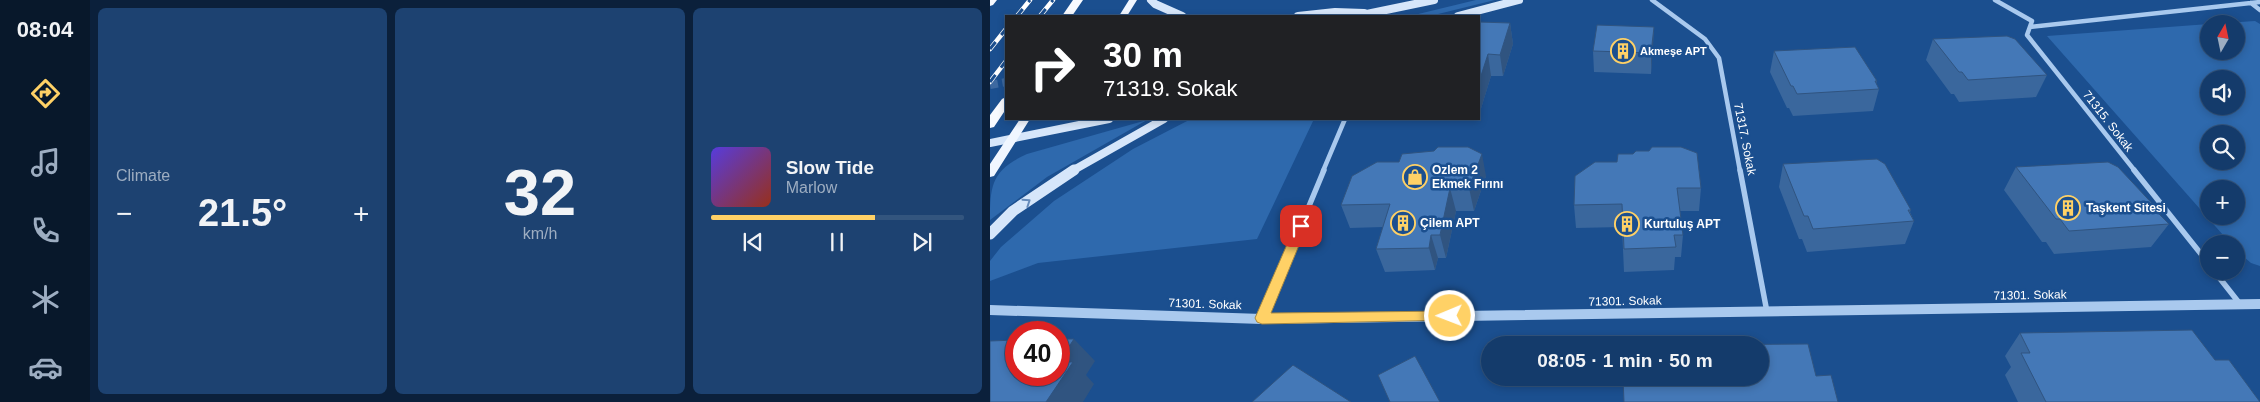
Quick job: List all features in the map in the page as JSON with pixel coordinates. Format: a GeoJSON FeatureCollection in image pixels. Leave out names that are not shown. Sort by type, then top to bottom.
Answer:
{"type":"FeatureCollection","features":[{"type":"Feature","properties":{"kind":"highway"},"geometry":{"type":"LineString","coordinates":[[1068,15],[1078,0]]}},
{"type":"Feature","properties":{"kind":"highway"},"geometry":{"type":"LineString","coordinates":[[990,124],[1005,102]]}},
{"type":"Feature","properties":{"kind":"main road"},"geometry":{"type":"LineString","coordinates":[[1124,15],[1133,0]]}},
{"type":"Feature","properties":{"kind":"main road"},"geometry":{"type":"LineString","coordinates":[[1151,0],[1155,4],[1180,15]]}},
{"type":"Feature","properties":{"kind":"main road"},"geometry":{"type":"LineString","coordinates":[[1364,15],[1434,0]]}},
{"type":"Feature","properties":{"kind":"main road"},"geometry":{"type":"LineString","coordinates":[[1462,15],[1519,0]]}},
{"type":"Feature","properties":{"kind":"main road"},"geometry":{"type":"LineString","coordinates":[[1308,15],[1336,12],[1370,14]]}},
{"type":"Feature","properties":{"kind":"main road"},"geometry":{"type":"LineString","coordinates":[[990,173],[1024,120]]}},
{"type":"Feature","properties":{"kind":"main road"},"geometry":{"type":"LineString","coordinates":[[990,143],[1104,120]]}},
{"type":"Feature","properties":{"kind":"main road"},"geometry":{"type":"LineString","coordinates":[[990,234],[1013,211],[1070,172],[1162,120]]}},
{"type":"Feature","properties":{"kind":"street","name":"71317. Sokak"},"geometry":{"type":"LineString","coordinates":[[1652,0],[1705,39],[1720,58],[1768,312]]}},
{"type":"Feature","properties":{"kind":"street","name":"71315. Sokak"},"geometry":{"type":"LineString","coordinates":[[1995,0],[2032,21],[2027,35],[2200,253]]}},
{"type":"Feature","properties":{"kind":"street"},"geometry":{"type":"LineString","coordinates":[[2030,27],[2260,2]]}},
{"type":"Feature","properties":{"kind":"street"},"geometry":{"type":"LineString","coordinates":[[2250,3],[2260,10]]}},
{"type":"Feature","properties":{"kind":"street"},"geometry":{"type":"LineString","coordinates":[[1262,318],[1345,120]]}},
{"type":"Feature","properties":{"kind":"street"},"geometry":{"type":"LineString","coordinates":[[2221,280],[2240,304]]}},
{"type":"Feature","properties":{"kind":"street","name":"71301. Sokak"},"geometry":{"type":"LineString","coordinates":[[990,310],[1262,318],[2260,304]]}},
{"type":"Feature","properties":{"kind":"shaded area"},"geometry":{"type":"Polygon","coordinates":[[[1476,0],[1495,0],[1434,15],[1414,15],[1476,0]]]}},
{"type":"Feature","properties":{"kind":"shaded area"},"geometry":{"type":"Polygon","coordinates":[[[2255,21],[2260,24],[2260,266],[2251,263],[2245,258],[2245,235],[2223,235],[2214,225],[2245,225],[2245,180],[2200,180],[2200,209],[2047,36],[2200,25],[2200,60],[2245,60],[2245,22],[2255,21]]]}},
{"type":"Feature","properties":{"kind":"shaded area"},"geometry":{"type":"Polygon","coordinates":[[[1147,120],[1047,177],[990,220],[992,188],[995,180],[1006,166],[1015,160],[1027,154],[1147,120]]]}},
{"type":"Feature","properties":{"kind":"shaded area"},"geometry":{"type":"Polygon","coordinates":[[[1189,120],[1314,120],[1257,239],[1038,263],[990,281],[990,261],[1001,247],[1054,201],[1133,149],[1189,120]]]}},
{"type":"Feature","properties":{"kind":"building"},"geometry":{"type":"Polygon","coordinates":[[[1480,22],[1510,23],[1500,55],[1488,54],[1480,79],[1480,22]]]}},
{"type":"Feature","properties":{"kind":"building"},"geometry":{"type":"Polygon","coordinates":[[[1597,25],[1654,27],[1651,53],[1593,51],[1597,25]]]}},
{"type":"Feature","properties":{"kind":"building"},"geometry":{"type":"Polygon","coordinates":[[[2007,36],[2015,39],[2047,75],[1968,80],[1962,72],[1959,72],[1933,39],[2007,36]]]}},
{"type":"Feature","properties":{"kind":"building"},"geometry":{"type":"Polygon","coordinates":[[[1855,47],[1877,81],[1875,81],[1879,89],[1797,94],[1793,86],[1791,86],[1774,51],[1855,47]]]}},
{"type":"Feature","properties":{"kind":"building"},"geometry":{"type":"Polygon","coordinates":[[[1438,147],[1468,147],[1482,154],[1469,188],[1450,188],[1440,235],[1431,235],[1429,248],[1376,249],[1390,204],[1341,205],[1352,176],[1377,162],[1399,162],[1402,154],[1434,151],[1438,147]]]}},
{"type":"Feature","properties":{"kind":"building","name":"Kurtuluş APT"},"geometry":{"type":"Polygon","coordinates":[[[1652,147],[1681,147],[1697,153],[1701,188],[1677,188],[1683,235],[1674,235],[1676,247],[1624,249],[1622,204],[1574,205],[1575,176],[1595,162],[1617,162],[1618,154],[1649,151],[1652,147]]]}},
{"type":"Feature","properties":{"kind":"building"},"geometry":{"type":"Polygon","coordinates":[[[1877,159],[1885,164],[1911,210],[1908,210],[1914,221],[1813,229],[1808,216],[1804,216],[1783,164],[1877,159]]]}},
{"type":"Feature","properties":{"kind":"building"},"geometry":{"type":"Polygon","coordinates":[[[2108,162],[2118,167],[2169,224],[2069,231],[2060,219],[2056,219],[2016,167],[2108,162]]]}},
{"type":"Feature","properties":{"kind":"building"},"geometry":{"type":"Polygon","coordinates":[[[2192,330],[2215,360],[2229,360],[2260,402],[2046,402],[2021,353],[2030,353],[2020,333],[2192,330]]]}},
{"type":"Feature","properties":{"kind":"building"},"geometry":{"type":"Polygon","coordinates":[[[1005,340],[1005,386],[1057,386],[1046,402],[990,402],[990,341],[1005,340]]]}},
{"type":"Feature","properties":{"kind":"building"},"geometry":{"type":"Polygon","coordinates":[[[1769,344],[1808,344],[1816,376],[1831,375],[1838,402],[1624,402],[1623,386],[1769,386],[1769,344]]]}},
{"type":"Feature","properties":{"kind":"building"},"geometry":{"type":"Polygon","coordinates":[[[1415,356],[1440,402],[1390,402],[1378,375],[1415,356]]]}},
{"type":"Feature","properties":{"kind":"building"},"geometry":{"type":"Polygon","coordinates":[[[1293,365],[1351,402],[1252,402],[1293,365]]]}},
{"type":"Feature","properties":{"kind":"tunnel"},"geometry":{"type":"LineString","coordinates":[[990,85],[1005,82]]}},
{"type":"Feature","properties":{"kind":"railway"},"geometry":{"type":"LineString","coordinates":[[1018,15],[1030,0]]}},
{"type":"Feature","properties":{"kind":"railway"},"geometry":{"type":"LineString","coordinates":[[1041,15],[1053,0]]}},
{"type":"Feature","properties":{"kind":"railway"},"geometry":{"type":"LineString","coordinates":[[990,49],[1005,30]]}},
{"type":"Feature","properties":{"kind":"railway"},"geometry":{"type":"LineString","coordinates":[[990,82],[1005,62]]}},
{"type":"Feature","properties":{"kind":"place","name":"Akmeşe APT"},"geometry":{"type":"Point","coordinates":[1623,51]}},
{"type":"Feature","properties":{"kind":"place","name":"Ozlem 2 Ekmek Fırını"},"geometry":{"type":"Point","coordinates":[1415,177]}},
{"type":"Feature","properties":{"kind":"place","name":"Taşkent Sitesi"},"geometry":{"type":"Point","coordinates":[2068,208]}},
{"type":"Feature","properties":{"kind":"place","name":"Çilem APT"},"geometry":{"type":"Point","coordinates":[1403,223]}},
{"type":"Feature","properties":{"kind":"place","name":"Kurtuluş APT"},"geometry":{"type":"Point","coordinates":[1627,224]}},
{"type":"Feature","properties":{"kind":"route"},"geometry":{"type":"LineString","coordinates":[[1301,226],[1262,318],[1450,316]]}}]}
